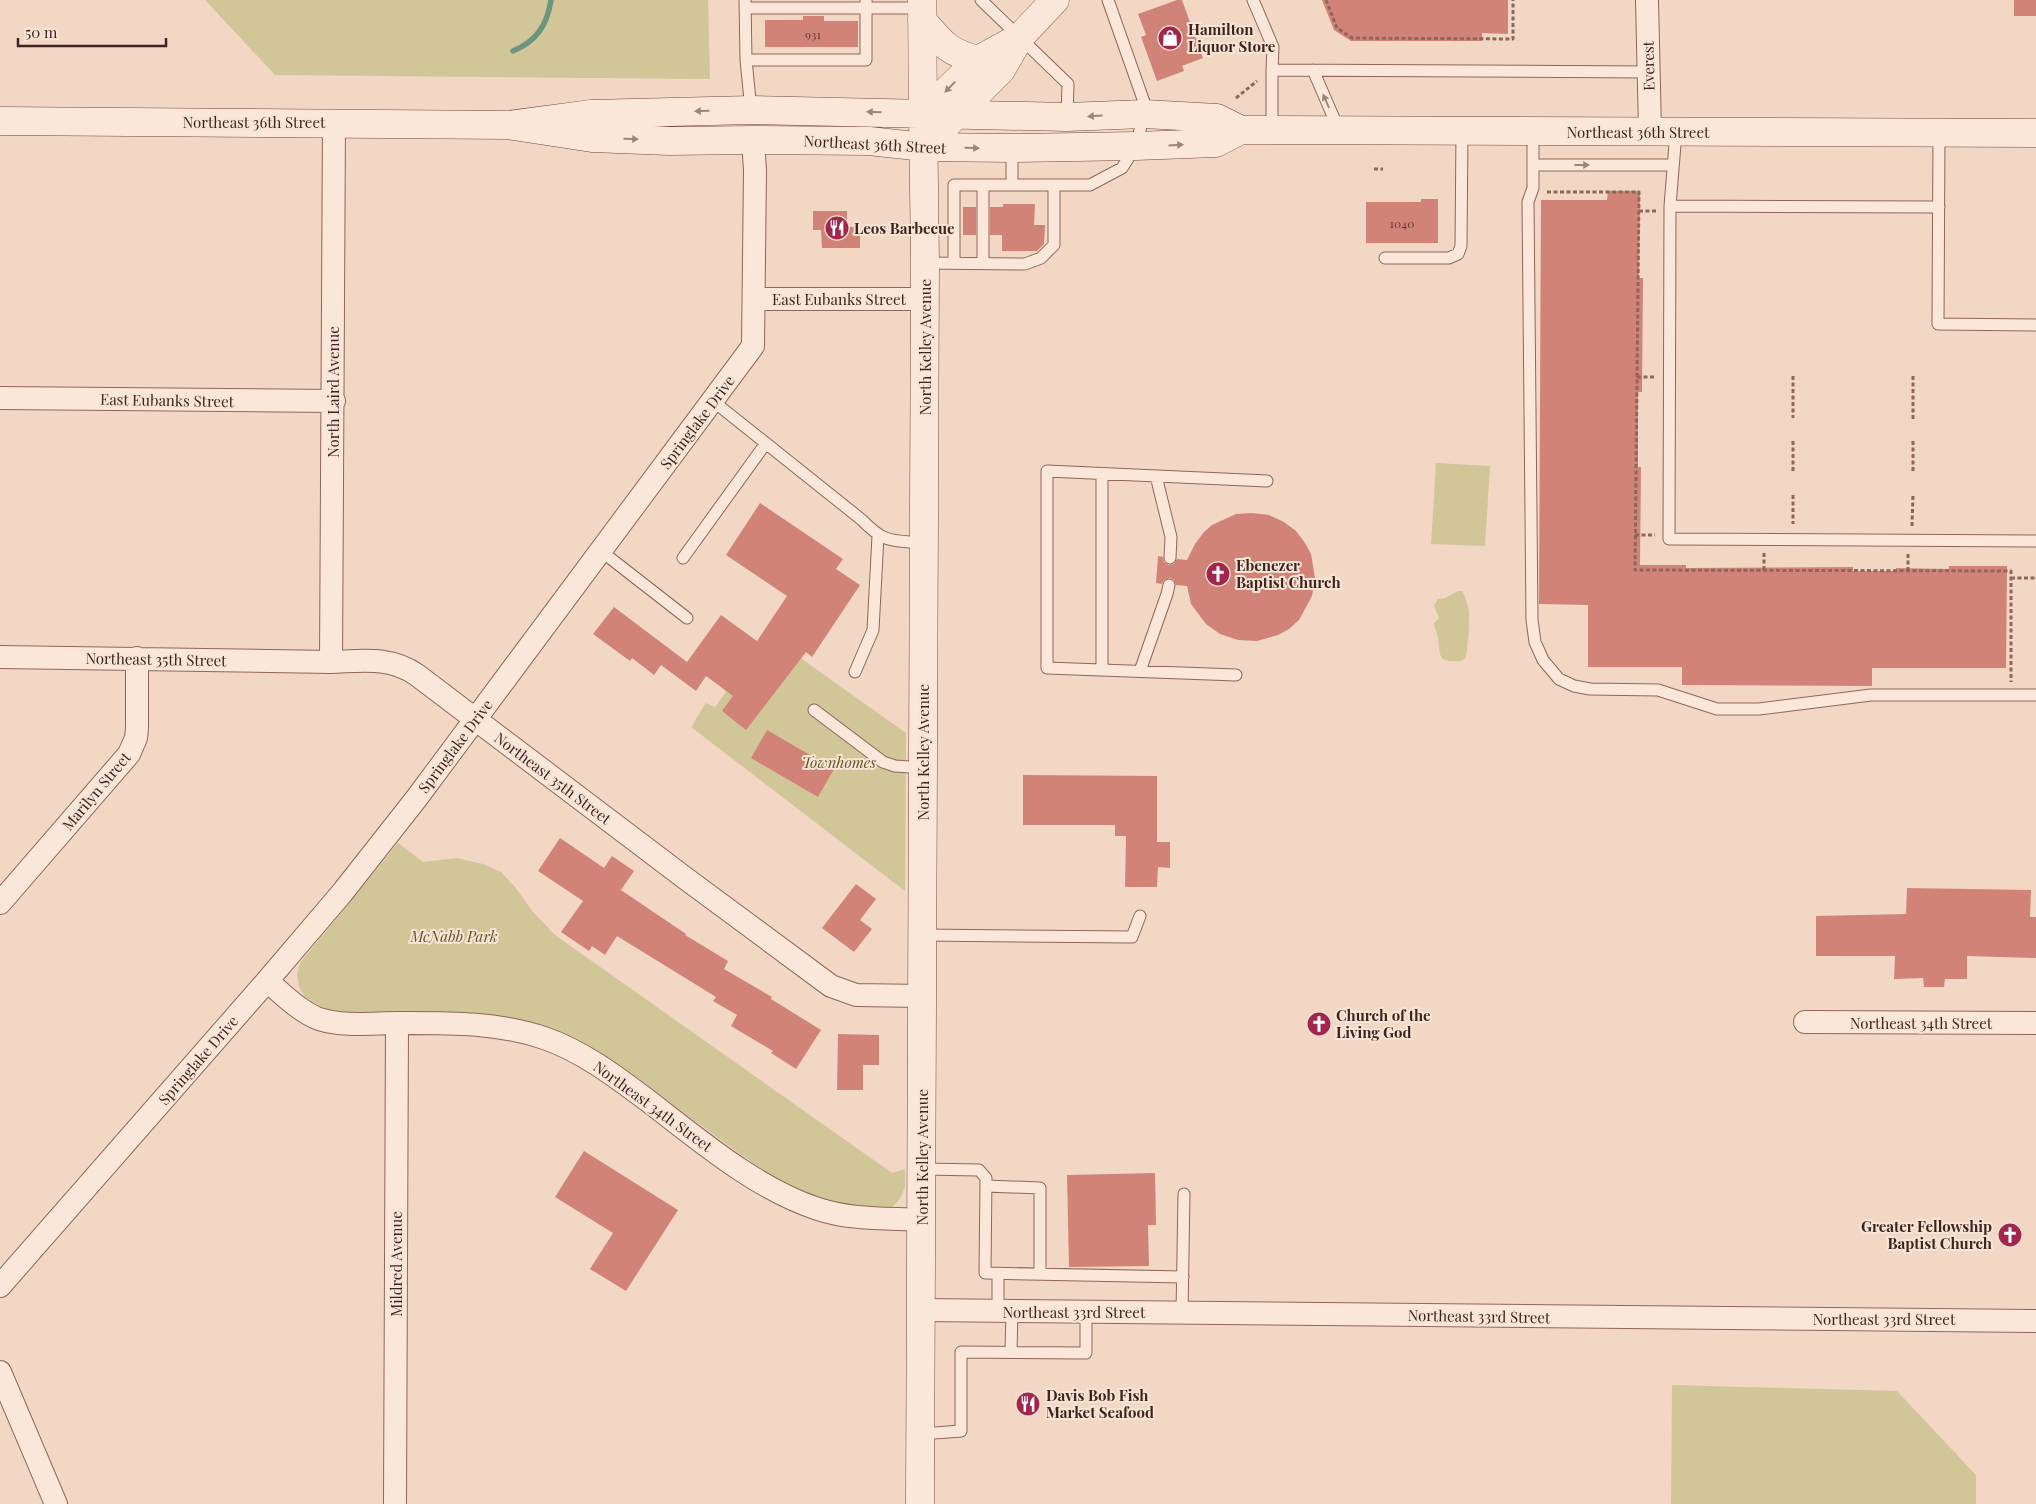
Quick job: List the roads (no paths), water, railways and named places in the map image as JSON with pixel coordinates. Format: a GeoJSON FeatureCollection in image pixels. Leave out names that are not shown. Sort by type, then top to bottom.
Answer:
{"type":"FeatureCollection","features":[{"type":"Feature","properties":{"kind":"main road"},"geometry":{"type":"LineString","coordinates":[[924,147],[1002,70],[1020,37],[1055,0]]}},
{"type":"Feature","properties":{"kind":"main road"},"geometry":{"type":"LineString","coordinates":[[922,9],[944,46],[963,56],[978,60]]}},
{"type":"Feature","properties":{"kind":"main road","name":"North Kelley Avenue"},"geometry":{"type":"LineString","coordinates":[[920,1504],[925,299],[922,9]]}},
{"type":"Feature","properties":{"kind":"main road"},"geometry":{"type":"LineString","coordinates":[[923,114],[978,60],[1020,37]]}},
{"type":"Feature","properties":{"kind":"main road"},"geometry":{"type":"LineString","coordinates":[[751,110],[753,140]]}},
{"type":"Feature","properties":{"kind":"main road","name":"Northeast 36th Street"},"geometry":{"type":"LineString","coordinates":[[508,125],[591,114],[751,110],[876,112],[956,116],[1067,117],[1144,114],[1217,118],[1241,130],[1272,131],[2036,133]]}},
{"type":"Feature","properties":{"kind":"main road","name":"Northeast 36th Street"},"geometry":{"type":"LineString","coordinates":[[0,121],[508,125],[592,138],[669,141],[869,141],[924,147],[1012,148],[1216,143],[1241,130]]}},
{"type":"Feature","properties":{"kind":"street","name":"Everest"},"geometry":{"type":"LineString","coordinates":[[1647,0],[1649,72],[1663,132]]}},
{"type":"Feature","properties":{"kind":"street","name":"North Laird Avenue"},"geometry":{"type":"LineString","coordinates":[[331,662],[334,401],[334,123]]}},
{"type":"Feature","properties":{"kind":"street","name":"Springlake Drive"},"geometry":{"type":"LineString","coordinates":[[0,1286],[342,893],[475,719],[753,346],[755,170],[753,140]]}},
{"type":"Feature","properties":{"kind":"street","name":"East Eubanks Street"},"geometry":{"type":"LineString","coordinates":[[754,299],[925,299]]}},
{"type":"Feature","properties":{"kind":"street","name":"East Eubanks Street"},"geometry":{"type":"LineString","coordinates":[[0,398],[334,401]]}},
{"type":"Feature","properties":{"kind":"street","name":"Northeast 35th Street"},"geometry":{"type":"LineString","coordinates":[[0,657],[387,662],[398,664],[417,675],[831,986],[848,994],[856,995],[922,996]]}},
{"type":"Feature","properties":{"kind":"street","name":"Marilyn Street"},"geometry":{"type":"LineString","coordinates":[[0,903],[129,754],[136,738],[137,728],[137,658]]}},
{"type":"Feature","properties":{"kind":"street","name":"Northeast 34th Street"},"geometry":{"type":"LineString","coordinates":[[267,981],[296,1005],[319,1018],[348,1023],[492,1026],[545,1038],[570,1050],[612,1075],[763,1185],[792,1199],[835,1214],[856,1217],[922,1220]]}},
{"type":"Feature","properties":{"kind":"street","name":"Northeast 34th Street"},"geometry":{"type":"LineString","coordinates":[[1805,1022],[2036,1023]]}},
{"type":"Feature","properties":{"kind":"street","name":"Mildred Avenue"},"geometry":{"type":"LineString","coordinates":[[395,1504],[397,1023]]}},
{"type":"Feature","properties":{"kind":"street","name":"Northeast 33rd Street"},"geometry":{"type":"LineString","coordinates":[[922,1310],[2036,1320]]}},
{"type":"Feature","properties":{"kind":"street"},"geometry":{"type":"LineString","coordinates":[[2,1381],[56,1504]]}},
{"type":"Feature","properties":{"kind":"lane"},"geometry":{"type":"LineString","coordinates":[[982,0],[1068,84],[1067,117]]}},
{"type":"Feature","properties":{"kind":"lane"},"geometry":{"type":"LineString","coordinates":[[954,264],[954,185],[1090,185],[1122,168],[1136,146],[1144,114],[1144,102],[1108,0]]}},
{"type":"Feature","properties":{"kind":"lane"},"geometry":{"type":"LineString","coordinates":[[1253,0],[1273,47],[1272,131]]}},
{"type":"Feature","properties":{"kind":"lane"},"geometry":{"type":"LineString","coordinates":[[751,110],[746,60],[745,4],[866,4],[922,9]]}},
{"type":"Feature","properties":{"kind":"lane"},"geometry":{"type":"LineString","coordinates":[[746,60],[866,60],[866,4]]}},
{"type":"Feature","properties":{"kind":"lane"},"geometry":{"type":"LineString","coordinates":[[1272,70],[1649,72]]}},
{"type":"Feature","properties":{"kind":"lane"},"geometry":{"type":"LineString","coordinates":[[1313,70],[1340,131]]}},
{"type":"Feature","properties":{"kind":"lane"},"geometry":{"type":"LineString","coordinates":[[1385,258],[1449,258],[1458,254],[1461,246],[1462,131]]}},
{"type":"Feature","properties":{"kind":"lane"},"geometry":{"type":"LineString","coordinates":[[1533,131],[1532,192],[1528,202],[1532,620],[1535,642],[1543,660],[1559,678],[1574,686],[1590,689],[1658,690],[1717,710],[1759,709],[1871,695],[2036,696]]}},
{"type":"Feature","properties":{"kind":"lane"},"geometry":{"type":"LineString","coordinates":[[1663,132],[1673,165],[1670,206],[1669,539],[2036,541]]}},
{"type":"Feature","properties":{"kind":"lane"},"geometry":{"type":"LineString","coordinates":[[1939,133],[1938,324],[2036,325]]}},
{"type":"Feature","properties":{"kind":"lane"},"geometry":{"type":"LineString","coordinates":[[1012,148],[1012,185]]}},
{"type":"Feature","properties":{"kind":"lane"},"geometry":{"type":"LineString","coordinates":[[1533,165],[1673,165]]}},
{"type":"Feature","properties":{"kind":"lane"},"geometry":{"type":"LineString","coordinates":[[983,185],[983,264]]}},
{"type":"Feature","properties":{"kind":"lane"},"geometry":{"type":"LineString","coordinates":[[925,264],[1026,264],[1041,258],[1054,245],[1054,185]]}},
{"type":"Feature","properties":{"kind":"lane"},"geometry":{"type":"LineString","coordinates":[[1670,206],[1939,207]]}},
{"type":"Feature","properties":{"kind":"lane"},"geometry":{"type":"LineString","coordinates":[[713,401],[862,520],[878,536],[884,539],[923,543]]}},
{"type":"Feature","properties":{"kind":"lane"},"geometry":{"type":"LineString","coordinates":[[683,558],[766,443]]}},
{"type":"Feature","properties":{"kind":"lane"},"geometry":{"type":"LineString","coordinates":[[1236,675],[1047,668],[1047,471],[1267,481]]}},
{"type":"Feature","properties":{"kind":"lane"},"geometry":{"type":"LineString","coordinates":[[1102,474],[1102,670]]}},
{"type":"Feature","properties":{"kind":"lane"},"geometry":{"type":"LineString","coordinates":[[1156,476],[1171,537],[1170,558]]}},
{"type":"Feature","properties":{"kind":"lane"},"geometry":{"type":"LineString","coordinates":[[855,672],[873,630],[878,536]]}},
{"type":"Feature","properties":{"kind":"lane"},"geometry":{"type":"LineString","coordinates":[[600,551],[687,618]]}},
{"type":"Feature","properties":{"kind":"lane"},"geometry":{"type":"LineString","coordinates":[[1140,671],[1169,585]]}},
{"type":"Feature","properties":{"kind":"lane"},"geometry":{"type":"LineString","coordinates":[[814,710],[883,762],[895,766],[923,768]]}},
{"type":"Feature","properties":{"kind":"lane"},"geometry":{"type":"LineString","coordinates":[[922,935],[1132,937],[1140,916]]}},
{"type":"Feature","properties":{"kind":"lane"},"geometry":{"type":"LineString","coordinates":[[922,1169],[978,1170],[986,1178],[985,1274],[1183,1277]]}},
{"type":"Feature","properties":{"kind":"lane"},"geometry":{"type":"LineString","coordinates":[[986,1186],[1040,1188],[1040,1274]]}},
{"type":"Feature","properties":{"kind":"lane"},"geometry":{"type":"LineString","coordinates":[[1182,1313],[1184,1194]]}},
{"type":"Feature","properties":{"kind":"lane"},"geometry":{"type":"LineString","coordinates":[[998,1274],[1011,1352]]}},
{"type":"Feature","properties":{"kind":"lane"},"geometry":{"type":"LineString","coordinates":[[921,1434],[962,1431],[961,1352],[1086,1353],[1086,1312]]}},
{"type":"Feature","properties":{"kind":"waterway"},"geometry":{"type":"LineString","coordinates":[[513,51],[535,37],[540,31],[547,17],[551,0]]}},
{"type":"Feature","properties":{"kind":"place","name":"Hamilton Liquor Store"},"geometry":{"type":"Point","coordinates":[1170,38]}},
{"type":"Feature","properties":{"kind":"place","name":"Leos Barbecue"},"geometry":{"type":"Point","coordinates":[837,228]}},
{"type":"Feature","properties":{"kind":"place","name":"Ebenezer Baptist Church"},"geometry":{"type":"Point","coordinates":[1218,574]}},
{"type":"Feature","properties":{"kind":"place","name":"Church of the Living God"},"geometry":{"type":"Point","coordinates":[1319,1024]}},
{"type":"Feature","properties":{"kind":"place","name":"Greater Fellowship Baptist Church"},"geometry":{"type":"Point","coordinates":[2010,1235]}},
{"type":"Feature","properties":{"kind":"place","name":"Davis Bob Fish Market Seafood"},"geometry":{"type":"Point","coordinates":[1028,1404]}},
{"type":"Feature","properties":{"kind":"park label","name":"Townhomes"},"geometry":{"type":"Point","coordinates":[839,762]}},
{"type":"Feature","properties":{"kind":"park label","name":"McNabb Park"},"geometry":{"type":"Point","coordinates":[454,936]}}]}
